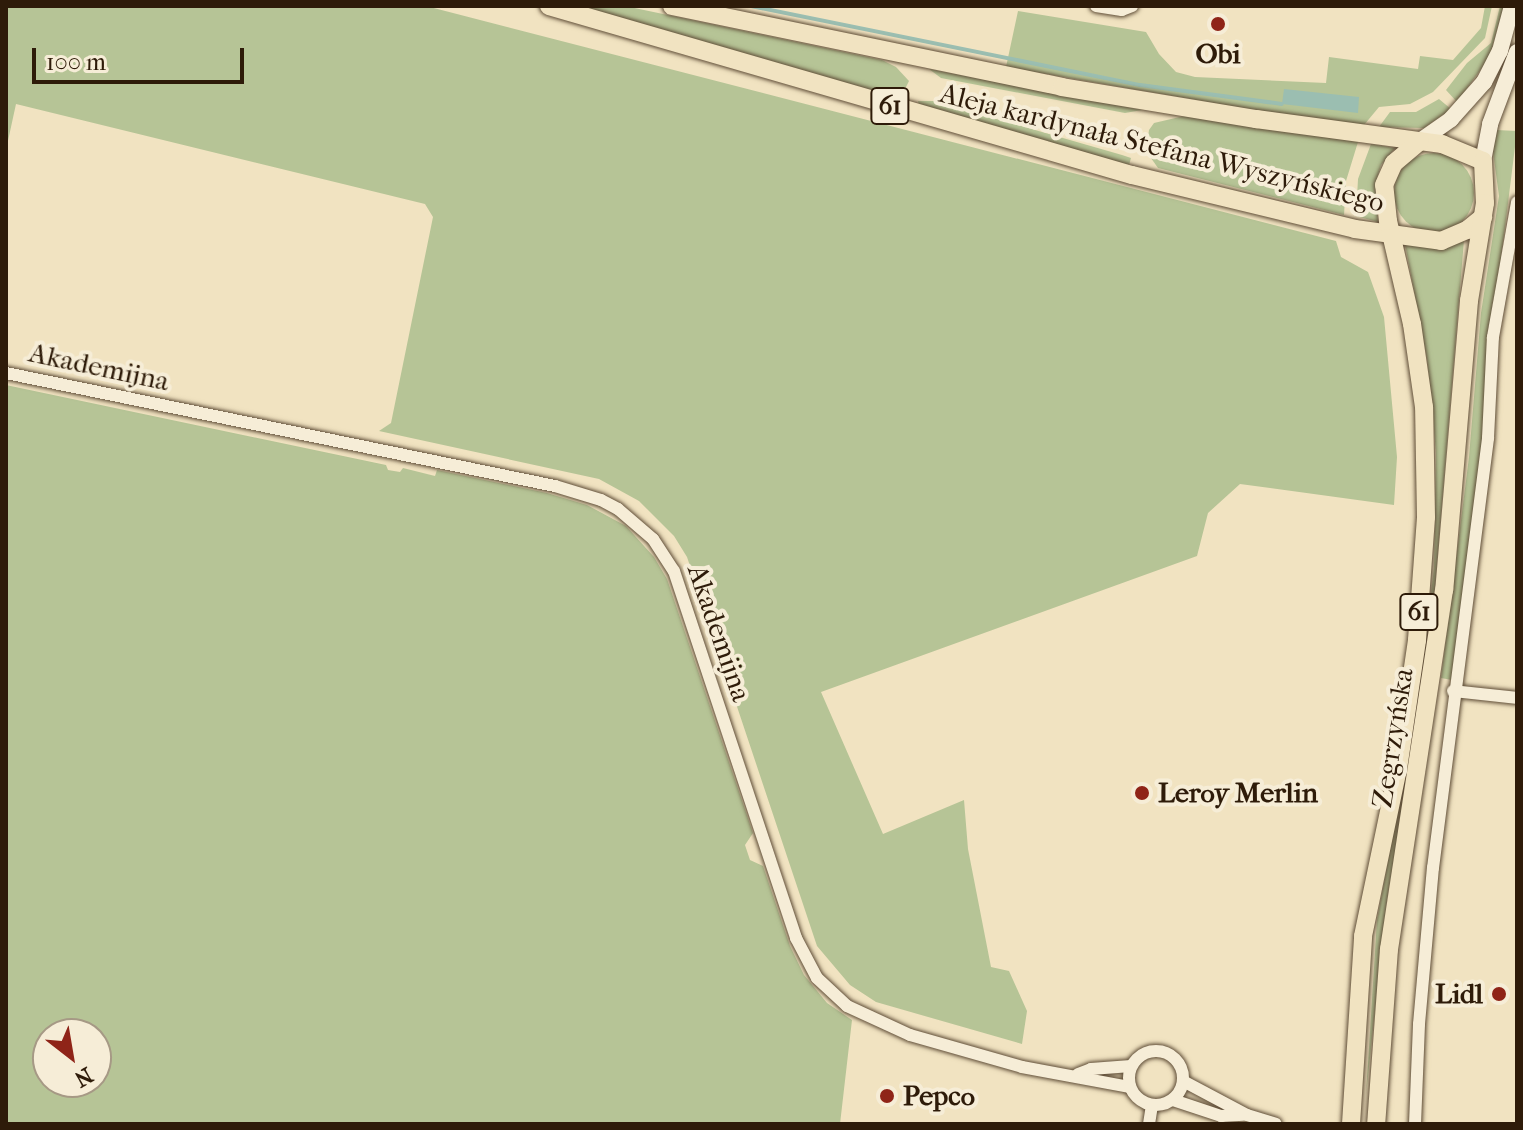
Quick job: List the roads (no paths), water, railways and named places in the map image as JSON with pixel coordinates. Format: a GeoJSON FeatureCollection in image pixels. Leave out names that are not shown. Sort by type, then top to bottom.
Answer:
{"type":"FeatureCollection","features":[{"type":"Feature","properties":{"kind":"main road","name":"Aleja kardynała Stefana Wyszyńskiego"},"geometry":{"type":"LineString","coordinates":[[549,6],[1132,175],[1392,236]]}},
{"type":"Feature","properties":{"kind":"main road","name":"Aleja kardynała Stefana Wyszyńskiego"},"geometry":{"type":"LineString","coordinates":[[672,6],[1062,87],[1242,117],[1420,141]]}},
{"type":"Feature","properties":{"kind":"main road"},"geometry":{"type":"LineString","coordinates":[[1512,6],[1500,51],[1484,82],[1451,119],[1394,163],[1384,185],[1392,236],[1441,241],[1467,230],[1483,217],[1486,197],[1483,161],[1490,124],[1517,52]]}},
{"type":"Feature","properties":{"kind":"main road","name":"61"},"geometry":{"type":"LineString","coordinates":[[1420,141],[1449,145],[1483,161]]}},
{"type":"Feature","properties":{"kind":"main road","name":"Zegrzyńska"},"geometry":{"type":"LineString","coordinates":[[1376,1124],[1389,949],[1444,590],[1469,301],[1483,217]]}},
{"type":"Feature","properties":{"kind":"main road","name":"Zegrzyńska"},"geometry":{"type":"LineString","coordinates":[[1351,1124],[1363,936],[1402,741],[1417,640],[1426,517],[1424,407],[1412,324],[1392,236]]}},
{"type":"Feature","properties":{"kind":"street"},"geometry":{"type":"LineString","coordinates":[[1096,6],[1132,7]]}},
{"type":"Feature","properties":{"kind":"street"},"geometry":{"type":"LineString","coordinates":[[1415,1124],[1420,1009],[1453,691],[1488,438],[1493,337],[1512,258],[1517,202]]}},
{"type":"Feature","properties":{"kind":"street","name":"Akademijna"},"geometry":{"type":"LineString","coordinates":[[6,373],[574,490],[626,514],[659,546],[678,581],[796,938],[817,978],[847,1006],[910,1035],[1022,1067],[1078,1074],[1092,1081],[1130,1087]]}},
{"type":"Feature","properties":{"kind":"street"},"geometry":{"type":"LineString","coordinates":[[1453,691],[1517,698]]}},
{"type":"Feature","properties":{"kind":"street"},"geometry":{"type":"LineString","coordinates":[[1173,1100],[1183,1081],[1180,1065],[1165,1052],[1145,1053],[1131,1066],[1130,1087],[1140,1101],[1152,1105],[1173,1100],[1221,1116],[1247,1115]]}},
{"type":"Feature","properties":{"kind":"street","name":"Akademijna"},"geometry":{"type":"LineString","coordinates":[[1078,1074],[1091,1069],[1131,1066]]}},
{"type":"Feature","properties":{"kind":"street"},"geometry":{"type":"LineString","coordinates":[[1183,1081],[1247,1115],[1276,1124]]}},
{"type":"Feature","properties":{"kind":"street"},"geometry":{"type":"LineString","coordinates":[[1149,1124],[1152,1105]]}},
{"type":"Feature","properties":{"kind":"waterway"},"geometry":{"type":"LineString","coordinates":[[751,6],[1140,85],[1282,104]]}},
{"type":"Feature","properties":{"kind":"place","name":"Obi"},"geometry":{"type":"Point","coordinates":[1218,24]}},
{"type":"Feature","properties":{"kind":"place","name":"Leroy Merlin"},"geometry":{"type":"Point","coordinates":[1142,793]}},
{"type":"Feature","properties":{"kind":"place","name":"Lidl"},"geometry":{"type":"Point","coordinates":[1499,994]}},
{"type":"Feature","properties":{"kind":"place","name":"Pepco"},"geometry":{"type":"Point","coordinates":[887,1096]}}]}
